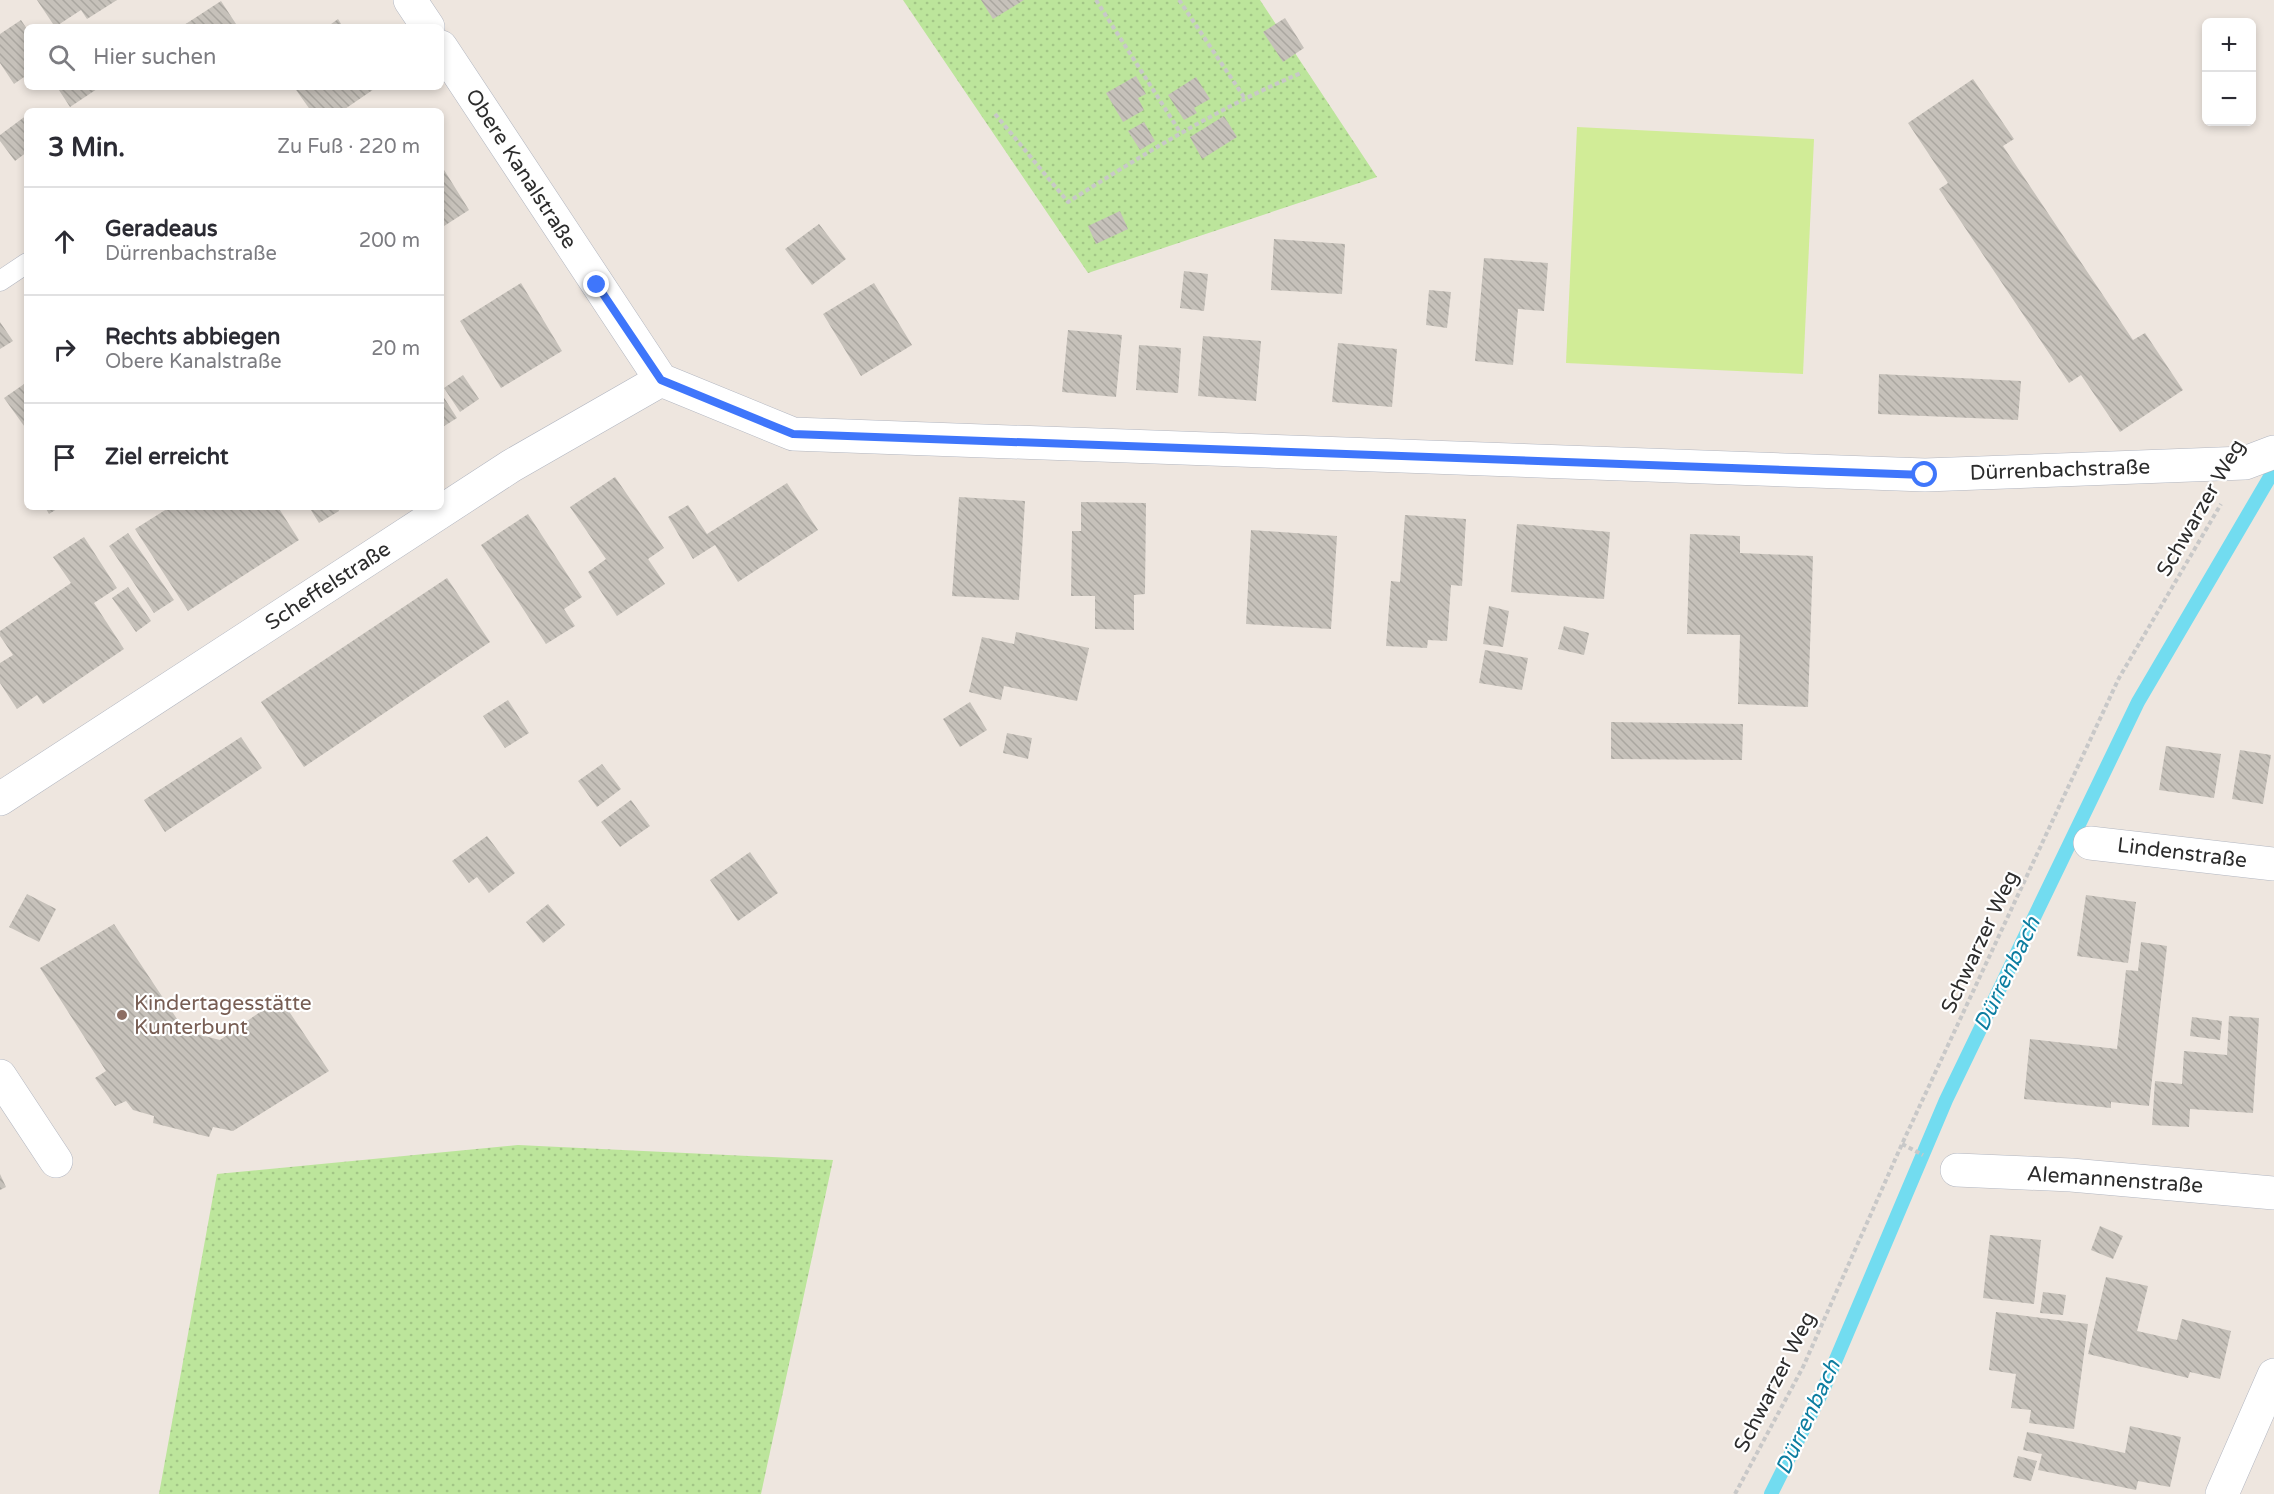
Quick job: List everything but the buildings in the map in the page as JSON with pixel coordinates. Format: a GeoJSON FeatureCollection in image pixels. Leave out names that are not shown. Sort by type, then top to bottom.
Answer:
{"type":"FeatureCollection","features":[{"type":"Feature","properties":{"kind":"street"},"geometry":{"type":"LineString","coordinates":[[410,0],[426,24]]}},
{"type":"Feature","properties":{"kind":"street","name":"Obere Kanalstraße"},"geometry":{"type":"LineString","coordinates":[[444,52],[661,380]]}},
{"type":"Feature","properties":{"kind":"street","name":"Dürrenbachstraße"},"geometry":{"type":"LineString","coordinates":[[661,380],[793,434],[1925,475],[2260,457]]}},
{"type":"Feature","properties":{"kind":"street","name":"Scheffelstraße"},"geometry":{"type":"LineString","coordinates":[[444,510],[511,466],[661,380]]}},
{"type":"Feature","properties":{"kind":"street","name":"Scheffelstraße"},"geometry":{"type":"LineString","coordinates":[[0,799],[443,510]]}},
{"type":"Feature","properties":{"kind":"street","name":"Lindenstraße"},"geometry":{"type":"LineString","coordinates":[[2090,843],[2274,864]]}},
{"type":"Feature","properties":{"kind":"street"},"geometry":{"type":"LineString","coordinates":[[0,1076],[56,1161]]}},
{"type":"Feature","properties":{"kind":"street","name":"Alemannenstraße"},"geometry":{"type":"LineString","coordinates":[[1957,1170],[2071,1175],[2274,1192]]}},
{"type":"Feature","properties":{"kind":"street"},"geometry":{"type":"LineString","coordinates":[[2222,1494],[2274,1375]]}},
{"type":"Feature","properties":{"kind":"lane"},"geometry":{"type":"LineString","coordinates":[[0,281],[24,265]]}},
{"type":"Feature","properties":{"kind":"path"},"geometry":{"type":"LineString","coordinates":[[1096,0],[1180,132]]}},
{"type":"Feature","properties":{"kind":"path"},"geometry":{"type":"LineString","coordinates":[[1179,0],[1244,97]]}},
{"type":"Feature","properties":{"kind":"path"},"geometry":{"type":"LineString","coordinates":[[995,114],[1068,202],[1180,132],[1244,97],[1301,73]]}},
{"type":"Feature","properties":{"kind":"path","name":"Schwarzer Weg"},"geometry":{"type":"LineString","coordinates":[[1735,1494],[1803,1367],[1902,1144],[2119,678],[2260,457]]}},
{"type":"Feature","properties":{"kind":"green space"},"geometry":{"type":"Polygon","coordinates":[[[903,0],[1260,0],[1377,177],[1088,273],[903,0]]]}},
{"type":"Feature","properties":{"kind":"green space"},"geometry":{"type":"Polygon","coordinates":[[[1577,127],[1814,139],[1803,374],[1566,363],[1577,127]]]}},
{"type":"Feature","properties":{"kind":"green space"},"geometry":{"type":"Polygon","coordinates":[[[518,1145],[833,1160],[761,1494],[159,1494],[217,1174],[518,1145]]]}},
{"type":"Feature","properties":{"kind":"waterway","name":"Dürrenbach"},"geometry":{"type":"LineString","coordinates":[[1771,1494],[1823,1390],[1946,1100],[2138,702],[2274,470]]}},
{"type":"Feature","properties":{"kind":"place","name":"Kindertagesstätte Kunterbunt"},"geometry":{"type":"Point","coordinates":[122,1015]}},
{"type":"Feature","properties":{"kind":"route"},"geometry":{"type":"LineString","coordinates":[[597,285],[661,380],[793,434],[1481,456],[1925,475]]}}]}
